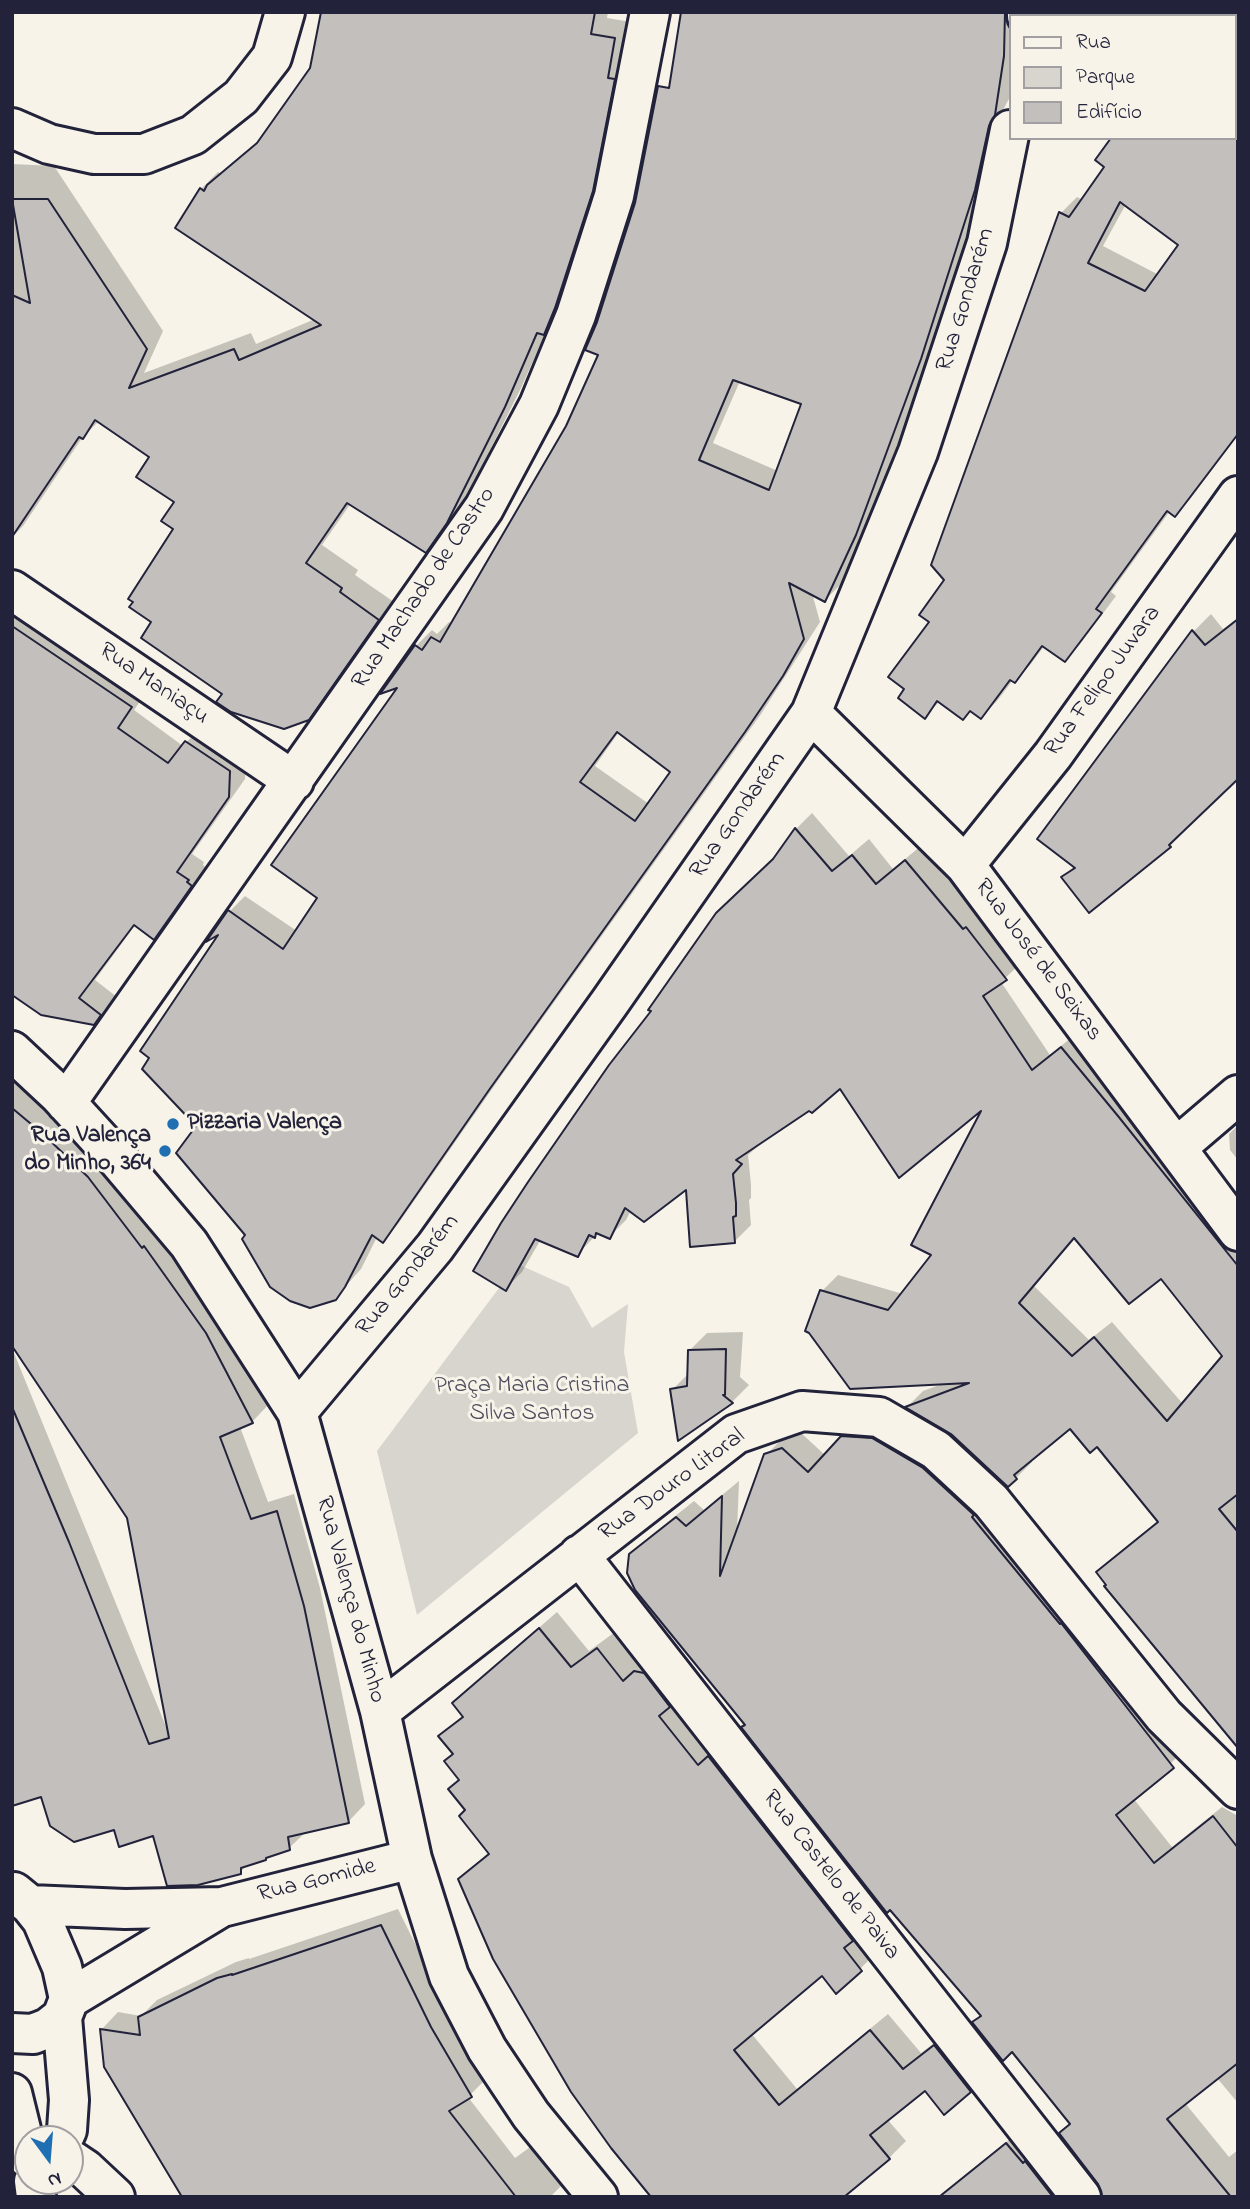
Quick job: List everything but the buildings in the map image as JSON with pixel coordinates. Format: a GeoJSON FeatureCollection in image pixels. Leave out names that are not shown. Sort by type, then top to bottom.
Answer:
{"type":"FeatureCollection","features":[{"type":"Feature","properties":{"kind":"street"},"geometry":{"type":"LineString","coordinates":[[12,128],[49,144],[94,155],[144,154],[193,135],[241,97],[272,57],[285,12]]}},
{"type":"Feature","properties":{"kind":"street","name":"Rua Machado de Castro"},"geometry":{"type":"LineString","coordinates":[[66,1102],[484,508],[539,405],[576,315],[614,196],[650,12]]}},
{"type":"Feature","properties":{"kind":"street","name":"Rua Gondarém"},"geometry":{"type":"LineString","coordinates":[[298,1412],[435,1247],[811,713],[918,452],[987,243],[1009,135]]}},
{"type":"Feature","properties":{"kind":"street","name":"Rua Felipo Juvara"},"geometry":{"type":"LineString","coordinates":[[965,865],[1053,755],[1238,496]]}},
{"type":"Feature","properties":{"kind":"street","name":"Rua Maniaçu"},"geometry":{"type":"LineString","coordinates":[[12,590],[294,781]]}},
{"type":"Feature","properties":{"kind":"street","name":"Rua José de Seixas"},"geometry":{"type":"LineString","coordinates":[[811,713],[965,865],[1238,1231]]}},
{"type":"Feature","properties":{"kind":"street","name":"Rua Valença do Minho"},"geometry":{"type":"LineString","coordinates":[[12,1051],[66,1102],[189,1244],[298,1412],[380,1711],[412,1858],[449,1976],[486,2049],[531,2115],[598,2197]]}},
{"type":"Feature","properties":{"kind":"street"},"geometry":{"type":"LineString","coordinates":[[1176,1148],[1238,1095]]}},
{"type":"Feature","properties":{"kind":"street","name":"Rua Douro Litoral"},"geometry":{"type":"LineString","coordinates":[[380,1711],[736,1434],[802,1411],[879,1417],[936,1450],[991,1501],[1164,1716],[1238,1789]]}},
{"type":"Feature","properties":{"kind":"street","name":"Rua Castelo de Paiva"},"geometry":{"type":"LineString","coordinates":[[579,1555],[1081,2197]]}},
{"type":"Feature","properties":{"kind":"street","name":"Rua Gomide"},"geometry":{"type":"LineString","coordinates":[[18,1894],[125,1909],[222,1907],[412,1858]]}},
{"type":"Feature","properties":{"kind":"street"},"geometry":{"type":"LineString","coordinates":[[18,1894],[42,1920],[62,1967],[69,2100],[67,2125]]}},
{"type":"Feature","properties":{"kind":"street","name":"Rua Gomide"},"geometry":{"type":"LineString","coordinates":[[12,2034],[33,2034],[48,2028],[65,2008],[222,1907]]}},
{"type":"Feature","properties":{"kind":"street"},"geometry":{"type":"LineString","coordinates":[[12,2092],[21,2125]]}},
{"type":"Feature","properties":{"kind":"street"},"geometry":{"type":"LineString","coordinates":[[84,2168],[114,2197]]}},
{"type":"Feature","properties":{"kind":"green space","name":"Praça Maria Cristina Silva Santos"},"geometry":{"type":"Polygon","coordinates":[[[513,1262],[569,1287],[592,1328],[628,1304],[624,1352],[638,1433],[417,1615],[377,1451],[499,1288],[513,1262]]]}},
{"type":"Feature","properties":{"kind":"place","name":"Pizzaria Valença"},"geometry":{"type":"Point","coordinates":[173,1124]}},
{"type":"Feature","properties":{"kind":"place","name":"Rua Valença do Minho, 364"},"geometry":{"type":"Point","coordinates":[165,1151]}}]}
